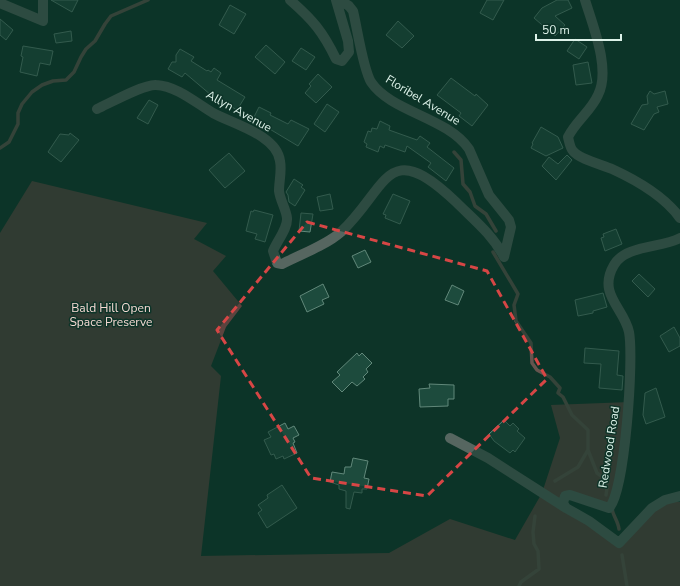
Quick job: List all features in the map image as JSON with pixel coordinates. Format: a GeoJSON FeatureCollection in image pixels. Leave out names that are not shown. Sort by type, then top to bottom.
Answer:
{"type":"FeatureCollection","features":[{"type":"Feature","properties":{"kind":"street"},"geometry":{"type":"LineString","coordinates":[[0,3],[43,21],[43,0]]}},
{"type":"Feature","properties":{"kind":"street"},"geometry":{"type":"LineString","coordinates":[[290,0],[310,18],[325,37],[336,59],[342,61],[349,52],[348,41],[336,0]]}},
{"type":"Feature","properties":{"kind":"street","name":"Floribel Avenue"},"geometry":{"type":"LineString","coordinates":[[340,0],[349,6],[353,11],[370,81],[378,90],[443,127],[467,145],[489,194],[509,220],[511,227],[508,240]]}},
{"type":"Feature","properties":{"kind":"street"},"geometry":{"type":"LineString","coordinates":[[585,0],[600,54],[602,84],[591,106],[573,125],[568,137],[573,151],[579,156],[614,170],[641,185],[672,207],[680,218]]}},
{"type":"Feature","properties":{"kind":"street","name":"Allyn Avenue"},"geometry":{"type":"LineString","coordinates":[[97,109],[154,84],[161,85],[188,97],[213,112],[250,130],[269,142],[279,156],[279,192],[287,217],[287,223],[272,251],[277,263],[282,264],[340,233],[350,223],[382,180],[394,172],[404,170],[419,173],[429,178],[444,191],[487,232],[504,257],[508,240]]}},
{"type":"Feature","properties":{"kind":"street","name":"Redwood Road"},"geometry":{"type":"LineString","coordinates":[[566,508],[563,500],[570,495],[609,508],[614,503],[621,467],[630,402],[631,358],[629,332],[617,310],[609,286],[610,275],[614,264],[622,256],[670,243],[680,238]]}},
{"type":"Feature","properties":{"kind":"street"},"geometry":{"type":"LineString","coordinates":[[450,438],[488,458],[589,521],[619,542],[652,508],[665,500],[680,496]]}},
{"type":"Feature","properties":{"kind":"highlighted area"},"geometry":{"type":"Polygon","coordinates":[[[307,222],[487,271],[547,379],[427,496],[311,478],[217,330],[307,222]]]}},
{"type":"Feature","properties":{"kind":"green space","name":"Bald Hill Open Space Preserve"},"geometry":{"type":"Polygon","coordinates":[[[32,181],[207,223],[194,239],[226,256],[213,271],[242,306],[226,327],[211,366],[221,376],[201,556],[389,553],[450,519],[515,540],[542,493],[560,438],[551,405],[630,402],[609,508],[570,495],[563,500],[617,542],[665,500],[680,502],[680,586],[0,586],[0,233],[32,181]]]}},
{"type":"Feature","properties":{"kind":"building"},"geometry":{"type":"Polygon","coordinates":[[[51,0],[78,0],[72,12],[51,0]]]}},
{"type":"Feature","properties":{"kind":"building"},"geometry":{"type":"Polygon","coordinates":[[[487,0],[504,0],[493,20],[480,13],[487,0]]]}},
{"type":"Feature","properties":{"kind":"building"},"geometry":{"type":"Polygon","coordinates":[[[557,0],[568,0],[572,8],[555,16],[565,25],[555,36],[534,18],[542,8],[557,0]]]}},
{"type":"Feature","properties":{"kind":"building"},"geometry":{"type":"Polygon","coordinates":[[[230,5],[246,14],[234,34],[219,25],[230,5]]]}},
{"type":"Feature","properties":{"kind":"building"},"geometry":{"type":"Polygon","coordinates":[[[0,19],[13,30],[6,40],[0,35],[0,19]]]}},
{"type":"Feature","properties":{"kind":"building"},"geometry":{"type":"Polygon","coordinates":[[[398,21],[414,36],[402,48],[386,35],[398,21]]]}},
{"type":"Feature","properties":{"kind":"building"},"geometry":{"type":"Polygon","coordinates":[[[71,31],[72,41],[56,43],[54,34],[71,31]]]}},
{"type":"Feature","properties":{"kind":"building"},"geometry":{"type":"Polygon","coordinates":[[[575,39],[587,47],[579,59],[567,51],[575,39]]]}},
{"type":"Feature","properties":{"kind":"building"},"geometry":{"type":"Polygon","coordinates":[[[266,45],[285,62],[275,74],[255,57],[266,45]]]}},
{"type":"Feature","properties":{"kind":"building"},"geometry":{"type":"Polygon","coordinates":[[[23,46],[53,51],[50,65],[40,63],[37,76],[20,72],[23,57],[21,56],[23,46]]]}},
{"type":"Feature","properties":{"kind":"building"},"geometry":{"type":"Polygon","coordinates":[[[301,48],[315,57],[306,70],[292,61],[301,48]]]}},
{"type":"Feature","properties":{"kind":"building"},"geometry":{"type":"Polygon","coordinates":[[[180,49],[194,57],[191,61],[207,71],[208,70],[211,72],[214,68],[221,73],[217,80],[245,97],[237,110],[211,95],[185,73],[182,77],[168,69],[172,62],[176,62],[176,55],[180,49]]]}},
{"type":"Feature","properties":{"kind":"building"},"geometry":{"type":"Polygon","coordinates":[[[588,62],[592,83],[576,85],[573,65],[588,62]]]}},
{"type":"Feature","properties":{"kind":"building"},"geometry":{"type":"Polygon","coordinates":[[[318,74],[332,87],[316,103],[305,93],[311,86],[309,84],[318,74]]]}},
{"type":"Feature","properties":{"kind":"building"},"geometry":{"type":"Polygon","coordinates":[[[451,78],[475,96],[476,94],[488,105],[472,126],[459,116],[461,113],[437,95],[451,78]]]}},
{"type":"Feature","properties":{"kind":"building"},"geometry":{"type":"Polygon","coordinates":[[[650,91],[654,94],[665,91],[668,104],[657,107],[659,112],[654,114],[644,130],[631,124],[642,105],[648,104],[647,96],[650,91]]]}},
{"type":"Feature","properties":{"kind":"building"},"geometry":{"type":"Polygon","coordinates":[[[149,100],[158,105],[148,124],[137,118],[149,100]]]}},
{"type":"Feature","properties":{"kind":"building"},"geometry":{"type":"Polygon","coordinates":[[[327,104],[339,112],[325,132],[314,124],[327,104]]]}},
{"type":"Feature","properties":{"kind":"building"},"geometry":{"type":"Polygon","coordinates":[[[259,107],[271,113],[270,115],[288,124],[291,120],[309,129],[298,146],[253,119],[259,107]]]}},
{"type":"Feature","properties":{"kind":"building"},"geometry":{"type":"Polygon","coordinates":[[[380,121],[390,126],[389,130],[417,140],[420,136],[430,143],[427,147],[454,168],[446,181],[428,167],[431,163],[407,146],[405,152],[385,145],[384,148],[380,146],[378,152],[366,147],[367,144],[364,142],[368,131],[371,132],[372,128],[377,129],[380,121]]]}},
{"type":"Feature","properties":{"kind":"building"},"geometry":{"type":"Polygon","coordinates":[[[541,127],[558,137],[563,148],[546,156],[531,148],[532,143],[541,127]]]}},
{"type":"Feature","properties":{"kind":"building"},"geometry":{"type":"Polygon","coordinates":[[[70,133],[79,140],[61,162],[48,152],[60,134],[69,135],[70,133]]]}},
{"type":"Feature","properties":{"kind":"building"},"geometry":{"type":"Polygon","coordinates":[[[229,153],[245,171],[225,188],[209,170],[229,153]]]}},
{"type":"Feature","properties":{"kind":"building"},"geometry":{"type":"Polygon","coordinates":[[[567,155],[572,160],[556,180],[542,166],[549,157],[558,164],[567,155]]]}},
{"type":"Feature","properties":{"kind":"building"},"geometry":{"type":"Polygon","coordinates":[[[294,179],[303,185],[301,187],[305,190],[295,206],[289,202],[286,192],[294,179]]]}},
{"type":"Feature","properties":{"kind":"building"},"geometry":{"type":"Polygon","coordinates":[[[330,194],[333,209],[320,211],[317,197],[330,194]]]}},
{"type":"Feature","properties":{"kind":"building"},"geometry":{"type":"Polygon","coordinates":[[[393,194],[410,201],[400,224],[385,218],[386,215],[383,214],[393,194]]]}},
{"type":"Feature","properties":{"kind":"building"},"geometry":{"type":"Polygon","coordinates":[[[254,210],[273,215],[265,242],[255,239],[257,234],[246,231],[251,211],[253,212],[254,210]]]}},
{"type":"Feature","properties":{"kind":"building"},"geometry":{"type":"Polygon","coordinates":[[[301,213],[313,214],[310,232],[299,231],[301,213]]]}},
{"type":"Feature","properties":{"kind":"building"},"geometry":{"type":"Polygon","coordinates":[[[616,229],[622,244],[605,251],[601,238],[604,237],[603,234],[616,229]]]}},
{"type":"Feature","properties":{"kind":"building"},"geometry":{"type":"Polygon","coordinates":[[[365,250],[371,262],[358,268],[352,256],[365,250]]]}},
{"type":"Feature","properties":{"kind":"building"},"geometry":{"type":"Polygon","coordinates":[[[639,274],[655,289],[648,297],[632,281],[639,274]]]}},
{"type":"Feature","properties":{"kind":"building"},"geometry":{"type":"Polygon","coordinates":[[[323,284],[329,297],[322,300],[324,304],[307,312],[300,296],[323,284]]]}},
{"type":"Feature","properties":{"kind":"building"},"geometry":{"type":"Polygon","coordinates":[[[452,285],[464,291],[458,305],[445,300],[452,285]]]}},
{"type":"Feature","properties":{"kind":"building"},"geometry":{"type":"Polygon","coordinates":[[[603,293],[607,307],[593,311],[593,313],[578,316],[575,300],[603,293]]]}},
{"type":"Feature","properties":{"kind":"building"},"geometry":{"type":"Polygon","coordinates":[[[674,327],[680,338],[680,346],[669,352],[660,336],[674,327]]]}},
{"type":"Feature","properties":{"kind":"building"},"geometry":{"type":"Polygon","coordinates":[[[585,348],[619,351],[617,375],[623,376],[622,390],[599,388],[601,364],[584,363],[585,348]]]}},
{"type":"Feature","properties":{"kind":"building"},"geometry":{"type":"Polygon","coordinates":[[[357,353],[359,356],[362,353],[372,363],[366,369],[368,372],[363,377],[365,379],[357,386],[352,382],[342,392],[332,382],[340,375],[337,372],[357,353]]]}},
{"type":"Feature","properties":{"kind":"building"},"geometry":{"type":"Polygon","coordinates":[[[429,384],[454,385],[454,399],[448,399],[448,406],[420,407],[419,389],[430,388],[429,384]]]}},
{"type":"Feature","properties":{"kind":"building"},"geometry":{"type":"Polygon","coordinates":[[[656,388],[665,417],[646,424],[643,415],[645,393],[656,388]]]}},
{"type":"Feature","properties":{"kind":"building"},"geometry":{"type":"Polygon","coordinates":[[[504,420],[510,426],[513,423],[519,429],[517,431],[525,438],[515,452],[513,450],[510,453],[494,441],[489,434],[504,420]]]}},
{"type":"Feature","properties":{"kind":"building"},"geometry":{"type":"Polygon","coordinates":[[[285,423],[288,429],[294,426],[299,435],[293,438],[295,442],[293,443],[297,453],[284,459],[283,456],[276,459],[274,454],[271,455],[264,440],[271,437],[268,432],[285,423]]]}},
{"type":"Feature","properties":{"kind":"building"},"geometry":{"type":"Polygon","coordinates":[[[353,458],[368,461],[364,478],[369,479],[367,489],[362,489],[362,493],[354,492],[350,509],[346,508],[346,491],[339,489],[339,485],[330,482],[332,472],[344,474],[345,467],[351,467],[353,458]]]}},
{"type":"Feature","properties":{"kind":"building"},"geometry":{"type":"Polygon","coordinates":[[[282,485],[297,508],[267,528],[258,513],[262,510],[258,505],[268,498],[267,495],[282,485]]]}},
{"type":"Feature","properties":{"kind":"waterway"},"geometry":{"type":"LineString","coordinates":[[0,148],[9,142],[18,124],[18,113],[22,104],[32,92],[42,85],[53,81],[66,80],[74,72],[86,49],[95,41],[111,16],[148,0]]}},
{"type":"Feature","properties":{"kind":"waterway"},"geometry":{"type":"LineString","coordinates":[[454,152],[461,160],[463,184],[470,192],[475,206],[486,214],[496,231]]}},
{"type":"Feature","properties":{"kind":"waterway"},"geometry":{"type":"LineString","coordinates":[[493,252],[518,294],[514,305],[516,321],[531,343],[532,363],[537,370],[550,377],[560,388],[558,393],[563,397],[572,415],[588,430],[588,450],[578,467],[555,481]]}},
{"type":"Feature","properties":{"kind":"waterway"},"geometry":{"type":"LineString","coordinates":[[588,450],[597,473],[608,481],[606,495]]}},
{"type":"Feature","properties":{"kind":"waterway"},"geometry":{"type":"LineString","coordinates":[[612,508],[619,529]]}},
{"type":"Feature","properties":{"kind":"waterway"},"geometry":{"type":"LineString","coordinates":[[519,586],[521,582],[539,569],[538,551],[534,544],[533,532],[535,516]]}},
{"type":"Feature","properties":{"kind":"waterway"},"geometry":{"type":"LineString","coordinates":[[622,555],[627,586]]}}]}
